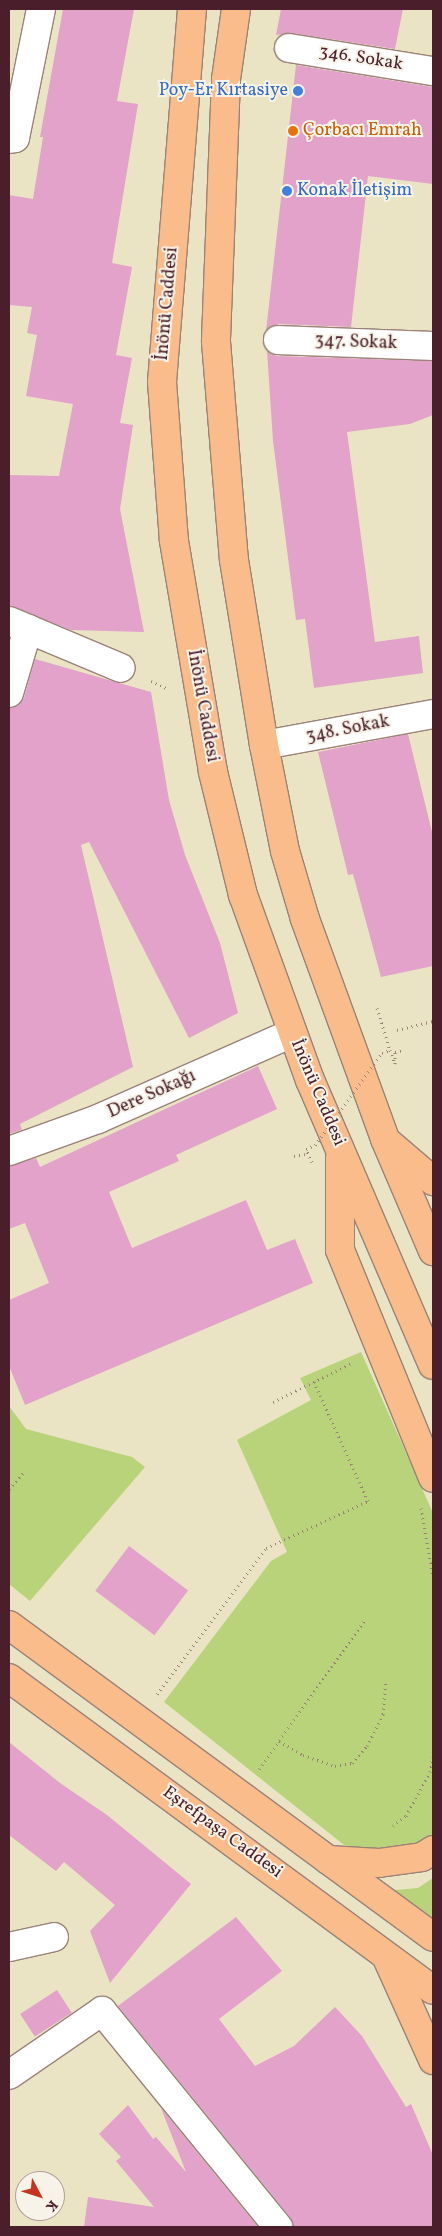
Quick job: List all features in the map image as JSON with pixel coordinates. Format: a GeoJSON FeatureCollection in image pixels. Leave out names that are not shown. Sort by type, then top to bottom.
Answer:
{"type":"FeatureCollection","features":[{"type":"Feature","properties":{"kind":"main road","name":"İnönü Caddesi"},"geometry":{"type":"LineString","coordinates":[[192,9],[162,382],[174,541],[213,772],[242,895],[292,1033],[433,1365]]}},
{"type":"Feature","properties":{"kind":"main road"},"geometry":{"type":"LineString","coordinates":[[236,9],[226,79],[216,342],[234,560],[264,745],[285,851],[305,920],[385,1139],[433,1251]]}},
{"type":"Feature","properties":{"kind":"main road"},"geometry":{"type":"LineString","coordinates":[[385,1139],[433,1181]]}},
{"type":"Feature","properties":{"kind":"main road"},"geometry":{"type":"LineString","coordinates":[[340,1147],[340,1250],[433,1478]]}},
{"type":"Feature","properties":{"kind":"main road"},"geometry":{"type":"LineString","coordinates":[[9,1625],[433,1937]]}},
{"type":"Feature","properties":{"kind":"main road","name":"Eşrefpaşa Caddesi"},"geometry":{"type":"LineString","coordinates":[[9,1678],[433,1990]]}},
{"type":"Feature","properties":{"kind":"main road"},"geometry":{"type":"LineString","coordinates":[[328,1860],[379,1863],[422,1857],[433,1850]]}},
{"type":"Feature","properties":{"kind":"main road"},"geometry":{"type":"LineString","coordinates":[[387,1958],[433,2060]]}},
{"type":"Feature","properties":{"kind":"street"},"geometry":{"type":"LineString","coordinates":[[9,139],[15,138],[41,9]]}},
{"type":"Feature","properties":{"kind":"street","name":"346. Sokak"},"geometry":{"type":"LineString","coordinates":[[289,48],[433,71]]}},
{"type":"Feature","properties":{"kind":"street","name":"347. Sokak"},"geometry":{"type":"LineString","coordinates":[[278,340],[433,346]]}},
{"type":"Feature","properties":{"kind":"street"},"geometry":{"type":"LineString","coordinates":[[9,693],[18,625],[121,668]]}},
{"type":"Feature","properties":{"kind":"street","name":"348. Sokak"},"geometry":{"type":"LineString","coordinates":[[264,745],[433,714]]}},
{"type":"Feature","properties":{"kind":"street","name":"Dere Sokağı"},"geometry":{"type":"LineString","coordinates":[[9,1151],[98,1119],[292,1033]]}},
{"type":"Feature","properties":{"kind":"street"},"geometry":{"type":"LineString","coordinates":[[9,1946],[54,1937]]}},
{"type":"Feature","properties":{"kind":"street"},"geometry":{"type":"LineString","coordinates":[[9,2075],[102,2011],[278,2227]]}},
{"type":"Feature","properties":{"kind":"path"},"geometry":{"type":"LineString","coordinates":[[377,1008],[395,1064],[395,1052],[403,1050]]}},
{"type":"Feature","properties":{"kind":"path"},"geometry":{"type":"LineString","coordinates":[[397,1030],[433,1022]]}},
{"type":"Feature","properties":{"kind":"path"},"geometry":{"type":"LineString","coordinates":[[294,1156],[304,1153],[312,1162],[306,1148],[315,1145],[382,1053],[390,1050]]}},
{"type":"Feature","properties":{"kind":"path"},"geometry":{"type":"LineString","coordinates":[[273,1402],[354,1362]]}},
{"type":"Feature","properties":{"kind":"path"},"geometry":{"type":"LineString","coordinates":[[155,1696],[266,1548],[368,1501],[314,1382]]}},
{"type":"Feature","properties":{"kind":"path"},"geometry":{"type":"LineString","coordinates":[[9,1489],[23,1473]]}},
{"type":"Feature","properties":{"kind":"path"},"geometry":{"type":"LineString","coordinates":[[421,1505],[433,1577]]}},
{"type":"Feature","properties":{"kind":"path"},"geometry":{"type":"LineString","coordinates":[[255,1775],[365,1620]]}},
{"type":"Feature","properties":{"kind":"path"},"geometry":{"type":"LineString","coordinates":[[279,1741],[303,1755],[335,1766],[352,1762],[367,1746],[383,1714],[386,1682]]}},
{"type":"Feature","properties":{"kind":"path"},"geometry":{"type":"LineString","coordinates":[[385,1833],[406,1816],[430,1772],[433,1757]]}},
{"type":"Feature","properties":{"kind":"green space"},"geometry":{"type":"Polygon","coordinates":[[[361,1352],[433,1513],[433,1843],[358,1856],[164,1702],[271,1561],[287,1552],[237,1440],[311,1400],[300,1378],[361,1352]]]}},
{"type":"Feature","properties":{"kind":"green space"},"geometry":{"type":"Polygon","coordinates":[[[9,1406],[26,1429],[132,1457],[145,1467],[30,1601],[9,1584],[9,1406]]]}},
{"type":"Feature","properties":{"kind":"green space"},"geometry":{"type":"Polygon","coordinates":[[[433,1878],[433,1925],[384,1891],[418,1888],[433,1878]]]}},
{"type":"Feature","properties":{"kind":"building"},"geometry":{"type":"Polygon","coordinates":[[[63,9],[134,9],[117,101],[138,104],[112,263],[132,267],[116,355],[132,358],[120,423],[133,425],[120,509],[144,632],[71,630],[9,606],[9,475],[59,476],[73,404],[26,396],[37,335],[27,333],[32,307],[9,305],[9,195],[33,199],[43,137],[40,137],[63,9]]]}},
{"type":"Feature","properties":{"kind":"building"},"geometry":{"type":"Polygon","coordinates":[[[281,9],[403,9],[395,49],[291,33],[276,35],[281,9]]]}},
{"type":"Feature","properties":{"kind":"building"},"geometry":{"type":"Polygon","coordinates":[[[296,65],[433,87],[433,184],[368,176],[351,327],[279,324],[266,331],[296,65]]]}},
{"type":"Feature","properties":{"kind":"building"},"geometry":{"type":"Polygon","coordinates":[[[267,351],[277,356],[433,361],[433,415],[410,424],[347,432],[375,642],[419,636],[423,673],[314,688],[305,619],[296,620],[273,441],[267,351]]]}},
{"type":"Feature","properties":{"kind":"building"},"geometry":{"type":"Polygon","coordinates":[[[35,659],[151,692],[169,800],[185,855],[220,943],[238,1013],[189,1038],[89,842],[81,845],[133,1067],[20,1124],[22,1130],[9,1134],[9,708],[19,705],[24,698],[35,659]]]}},
{"type":"Feature","properties":{"kind":"building"},"geometry":{"type":"Polygon","coordinates":[[[408,734],[433,836],[433,966],[381,977],[353,874],[348,875],[318,752],[408,734]]]}},
{"type":"Feature","properties":{"kind":"building"},"geometry":{"type":"Polygon","coordinates":[[[258,1066],[277,1109],[176,1155],[179,1161],[109,1192],[132,1248],[246,1200],[267,1250],[295,1239],[313,1283],[25,1405],[9,1366],[9,1300],[49,1283],[25,1223],[9,1229],[9,1166],[36,1158],[40,1167],[258,1066]]]}},
{"type":"Feature","properties":{"kind":"building"},"geometry":{"type":"Polygon","coordinates":[[[129,1546],[188,1591],[154,1635],[95,1591],[129,1546]]]}},
{"type":"Feature","properties":{"kind":"building"},"geometry":{"type":"Polygon","coordinates":[[[9,1742],[60,1783],[107,1815],[191,1884],[110,1983],[90,1931],[115,1905],[64,1862],[56,1871],[9,1835],[9,1742]]]}},
{"type":"Feature","properties":{"kind":"building"},"geometry":{"type":"Polygon","coordinates":[[[236,1917],[282,1971],[219,2019],[255,2066],[294,2046],[335,2007],[362,2036],[406,2107],[411,2104],[433,2155],[433,2227],[293,2227],[290,2217],[118,2006],[236,1917]]]}},
{"type":"Feature","properties":{"kind":"building"},"geometry":{"type":"Polygon","coordinates":[[[57,1990],[72,2013],[35,2037],[20,2014],[57,1990]]]}},
{"type":"Feature","properties":{"kind":"building"},"geometry":{"type":"Polygon","coordinates":[[[128,2105],[153,2139],[156,2137],[186,2172],[161,2108],[258,2227],[84,2227],[88,2197],[154,2207],[116,2161],[121,2157],[99,2134],[128,2105]]]}},
{"type":"Feature","properties":{"kind":"place","name":"Poy-Er Kırtasiye"},"geometry":{"type":"Point","coordinates":[298,91]}},
{"type":"Feature","properties":{"kind":"place","name":"Çorbacı Emrah"},"geometry":{"type":"Point","coordinates":[293,131]}},
{"type":"Feature","properties":{"kind":"place","name":"Konak İletişim"},"geometry":{"type":"Point","coordinates":[287,191]}}]}
